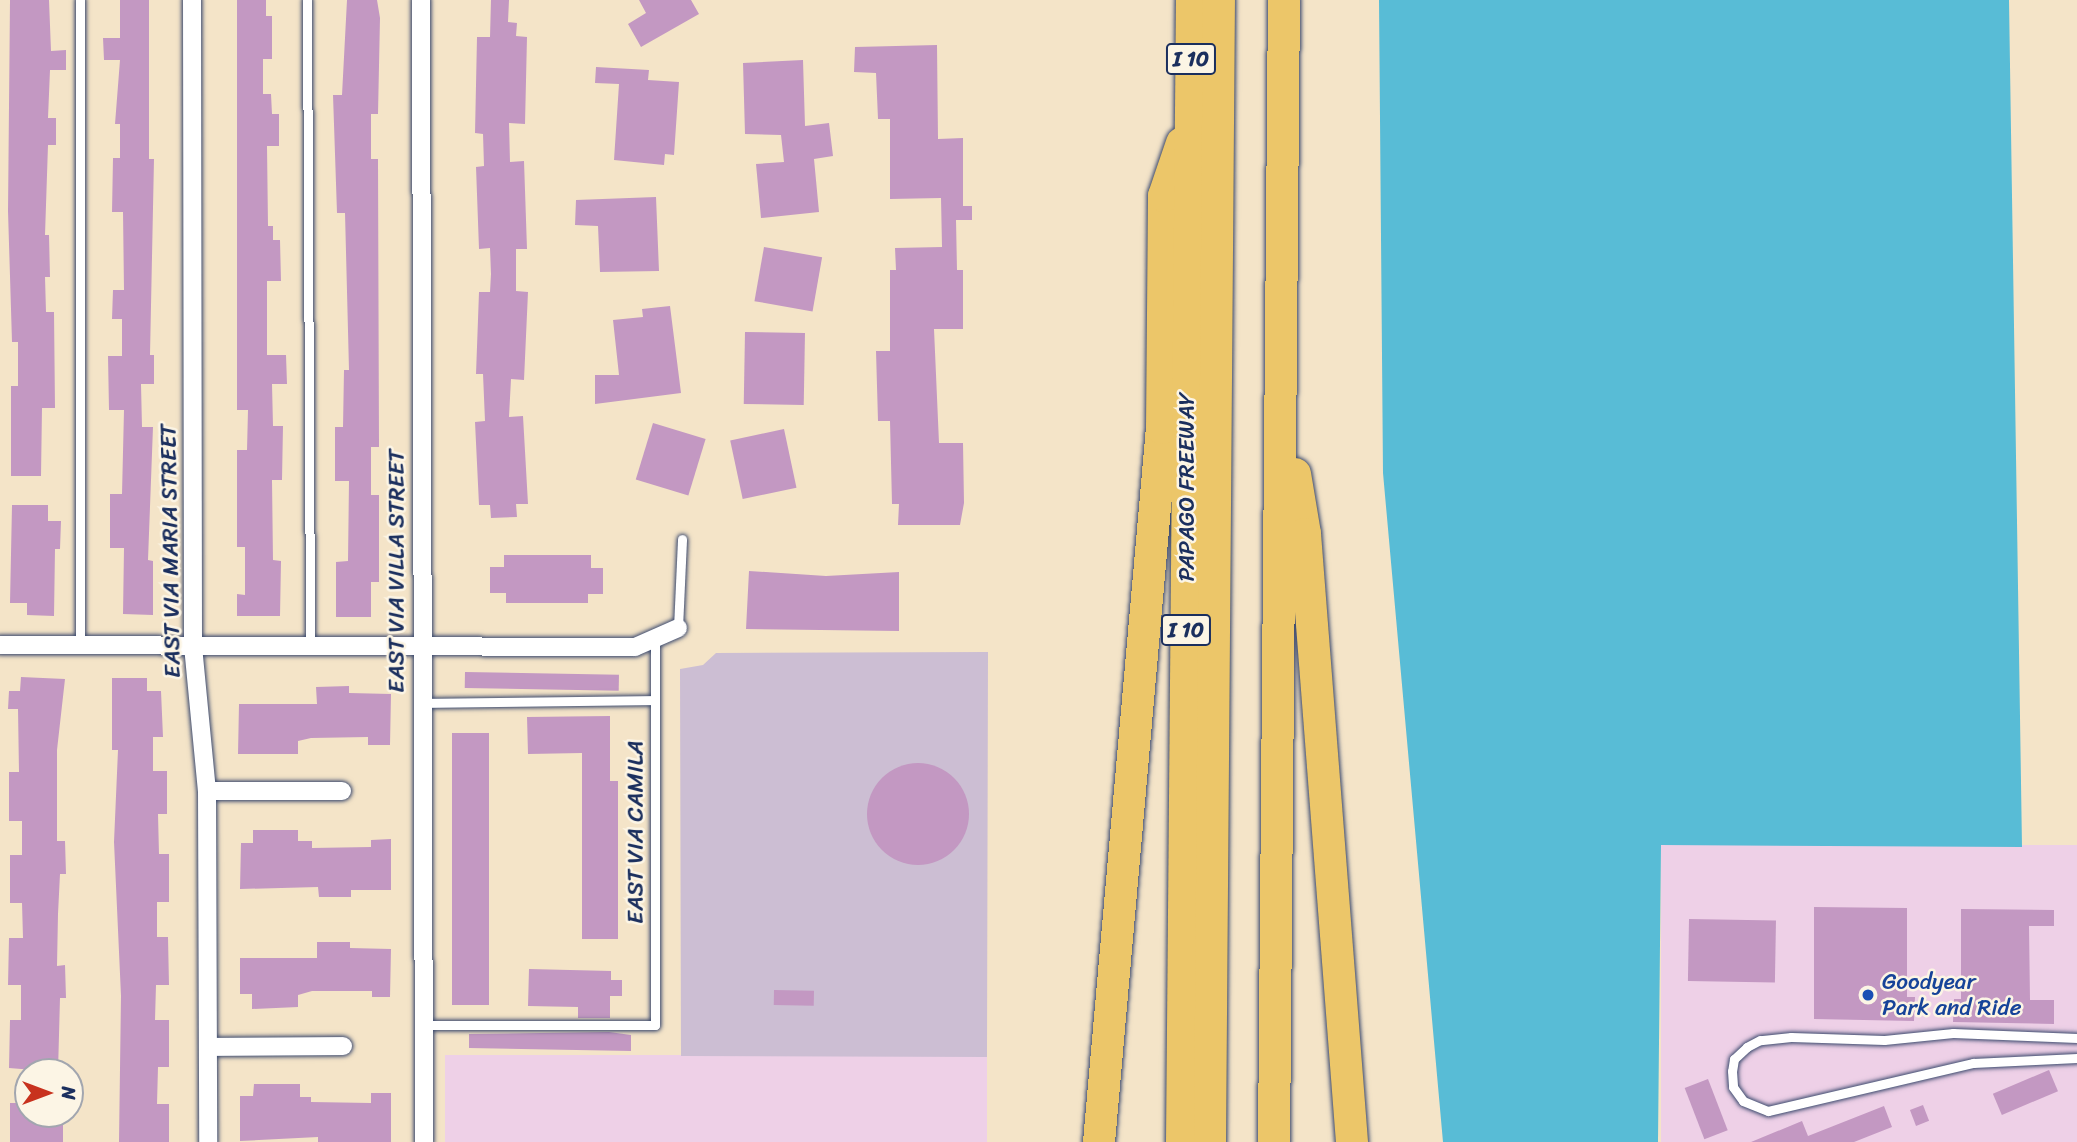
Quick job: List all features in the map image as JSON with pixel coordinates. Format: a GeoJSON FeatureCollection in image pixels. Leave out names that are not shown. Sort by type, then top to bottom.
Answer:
{"type":"FeatureCollection","features":[{"type":"Feature","properties":{"kind":"highway","name":"PAPAGO FREEWAY"},"geometry":{"type":"LineString","coordinates":[[1182,1142],[1192,0]]}},
{"type":"Feature","properties":{"kind":"highway"},"geometry":{"type":"LineString","coordinates":[[1210,1142],[1219,0]]}},
{"type":"Feature","properties":{"kind":"highway"},"geometry":{"type":"LineString","coordinates":[[1274,1142],[1284,0]]}},
{"type":"Feature","properties":{"kind":"highway"},"geometry":{"type":"LineString","coordinates":[[1099,1142],[1162,428],[1164,196],[1190,119]]}},
{"type":"Feature","properties":{"kind":"highway"},"geometry":{"type":"LineString","coordinates":[[1281,397],[1305,534],[1352,1142]]}},
{"type":"Feature","properties":{"kind":"street","name":"EAST VIA MARIA STREET"},"geometry":{"type":"LineString","coordinates":[[192,0],[193,646],[207,791],[208,1142]]}},
{"type":"Feature","properties":{"kind":"street","name":"EAST VIA VILLA STREET"},"geometry":{"type":"LineString","coordinates":[[421,0],[424,1142]]}},
{"type":"Feature","properties":{"kind":"street"},"geometry":{"type":"LineString","coordinates":[[0,645],[635,647],[678,628]]}},
{"type":"Feature","properties":{"kind":"street"},"geometry":{"type":"LineString","coordinates":[[207,791],[342,791]]}},
{"type":"Feature","properties":{"kind":"street"},"geometry":{"type":"LineString","coordinates":[[208,1047],[343,1046]]}},
{"type":"Feature","properties":{"kind":"lane"},"geometry":{"type":"LineString","coordinates":[[80,0],[80,646]]}},
{"type":"Feature","properties":{"kind":"lane"},"geometry":{"type":"LineString","coordinates":[[307,0],[310,646]]}},
{"type":"Feature","properties":{"kind":"lane"},"geometry":{"type":"LineString","coordinates":[[678,628],[682,539]]}},
{"type":"Feature","properties":{"kind":"lane","name":"EAST VIA CAMILA"},"geometry":{"type":"LineString","coordinates":[[423,1025],[655,1025],[655,638]]}},
{"type":"Feature","properties":{"kind":"lane"},"geometry":{"type":"LineString","coordinates":[[422,702],[655,700]]}},
{"type":"Feature","properties":{"kind":"lane"},"geometry":{"type":"LineString","coordinates":[[2077,1038],[1953,1033],[1884,1040],[1791,1037],[1760,1040],[1734,1059],[1732,1071],[1733,1087],[1743,1101],[1768,1111],[1973,1063],[2077,1058]]}},
{"type":"Feature","properties":{"kind":"shaded area"},"geometry":{"type":"Polygon","coordinates":[[[988,652],[987,1057],[681,1056],[680,669],[703,665],[716,653],[988,652]]]}},
{"type":"Feature","properties":{"kind":"shaded area","name":"Goodyear Park and Ride"},"geometry":{"type":"Polygon","coordinates":[[[1661,845],[2077,845],[2077,1142],[1661,1142],[1661,845]]]}},
{"type":"Feature","properties":{"kind":"shaded area"},"geometry":{"type":"Polygon","coordinates":[[[445,1055],[987,1055],[987,1142],[445,1142],[445,1055]]]}},
{"type":"Feature","properties":{"kind":"water"},"geometry":{"type":"Polygon","coordinates":[[[1379,0],[2009,0],[2022,847],[1661,845],[1658,1142],[1443,1142],[1383,473],[1379,0]]]}},
{"type":"Feature","properties":{"kind":"building"},"geometry":{"type":"Polygon","coordinates":[[[10,0],[49,0],[51,51],[66,50],[66,70],[50,70],[48,118],[56,118],[56,145],[48,145],[45,235],[49,235],[50,277],[45,277],[46,312],[54,312],[55,408],[42,408],[41,476],[11,476],[11,386],[18,386],[18,342],[12,342],[8,211],[10,0]]]}},
{"type":"Feature","properties":{"kind":"building"},"geometry":{"type":"Polygon","coordinates":[[[120,0],[149,0],[149,159],[154,159],[150,355],[154,355],[154,384],[141,384],[142,427],[153,427],[148,560],[153,561],[153,615],[123,614],[124,548],[110,548],[110,494],[122,494],[124,410],[109,410],[108,356],[122,356],[122,319],[112,319],[113,290],[124,290],[123,212],[112,212],[113,158],[120,158],[120,124],[115,124],[120,60],[104,60],[103,38],[120,38],[120,0]]]}},
{"type":"Feature","properties":{"kind":"building"},"geometry":{"type":"Polygon","coordinates":[[[237,0],[266,0],[266,16],[272,16],[272,59],[263,59],[263,94],[271,94],[272,114],[279,114],[279,146],[267,146],[268,226],[273,226],[273,240],[280,240],[281,281],[267,281],[267,355],[286,355],[287,384],[272,384],[273,426],[283,426],[282,480],[272,480],[273,560],[281,561],[280,616],[237,616],[237,594],[245,595],[245,547],[237,547],[237,450],[247,450],[248,410],[237,410],[237,0]]]}},
{"type":"Feature","properties":{"kind":"building"},"geometry":{"type":"Polygon","coordinates":[[[347,0],[377,0],[380,18],[378,114],[371,114],[371,159],[378,159],[379,447],[371,447],[371,495],[379,495],[379,582],[371,582],[371,617],[336,617],[336,562],[348,561],[349,481],[335,481],[335,427],[343,427],[344,370],[349,370],[345,213],[337,213],[333,95],[342,95],[347,0]]]}},
{"type":"Feature","properties":{"kind":"building"},"geometry":{"type":"Polygon","coordinates":[[[491,0],[509,0],[508,22],[517,23],[516,36],[527,37],[525,124],[509,123],[510,162],[524,161],[527,249],[516,249],[516,291],[528,292],[524,380],[511,379],[509,417],[523,416],[528,504],[516,504],[517,517],[491,518],[490,505],[479,505],[475,422],[485,421],[483,374],[476,374],[479,292],[490,292],[491,274],[490,248],[479,249],[476,167],[484,166],[483,134],[475,133],[477,37],[490,37],[491,0]]]}},
{"type":"Feature","properties":{"kind":"building"},"geometry":{"type":"Polygon","coordinates":[[[639,0],[691,0],[699,14],[641,47],[628,24],[646,13],[639,0]]]}},
{"type":"Feature","properties":{"kind":"building"},"geometry":{"type":"Polygon","coordinates":[[[937,45],[938,139],[963,138],[963,206],[972,206],[972,220],[956,220],[957,270],[963,270],[963,329],[934,329],[939,443],[963,443],[964,503],[960,525],[898,525],[899,504],[892,504],[890,421],[878,421],[876,351],[890,351],[890,270],[896,270],[895,248],[942,247],[941,198],[890,199],[890,119],[878,119],[876,73],[854,72],[855,47],[937,45]]]}},
{"type":"Feature","properties":{"kind":"building"},"geometry":{"type":"Polygon","coordinates":[[[803,60],[805,126],[829,123],[833,156],[814,159],[819,212],[761,218],[756,164],[784,162],[781,135],[745,134],[743,63],[803,60]]]}},
{"type":"Feature","properties":{"kind":"building"},"geometry":{"type":"Polygon","coordinates":[[[596,67],[649,70],[648,80],[679,82],[674,155],[665,154],[664,165],[614,160],[619,84],[595,83],[596,67]]]}},
{"type":"Feature","properties":{"kind":"building"},"geometry":{"type":"Polygon","coordinates":[[[656,197],[659,271],[600,272],[598,226],[575,225],[576,200],[656,197]]]}},
{"type":"Feature","properties":{"kind":"building"},"geometry":{"type":"Polygon","coordinates":[[[764,247],[822,257],[813,311],[754,301],[764,247]]]}},
{"type":"Feature","properties":{"kind":"building"},"geometry":{"type":"Polygon","coordinates":[[[670,306],[681,393],[595,404],[595,375],[619,375],[613,320],[643,317],[642,309],[670,306]]]}},
{"type":"Feature","properties":{"kind":"building"},"geometry":{"type":"Polygon","coordinates":[[[745,332],[805,333],[804,405],[744,404],[745,332]]]}},
{"type":"Feature","properties":{"kind":"building"},"geometry":{"type":"Polygon","coordinates":[[[653,423],[706,439],[688,496],[636,479],[653,423]]]}},
{"type":"Feature","properties":{"kind":"building"},"geometry":{"type":"Polygon","coordinates":[[[784,429],[796,488],[743,499],[730,440],[784,429]]]}},
{"type":"Feature","properties":{"kind":"building"},"geometry":{"type":"Polygon","coordinates":[[[12,505],[48,505],[48,521],[61,521],[60,549],[55,549],[54,616],[27,615],[27,603],[10,603],[12,505]]]}},
{"type":"Feature","properties":{"kind":"building"},"geometry":{"type":"Polygon","coordinates":[[[504,555],[591,555],[591,568],[603,568],[603,594],[588,594],[588,603],[506,603],[506,593],[490,593],[490,567],[504,567],[504,555]]]}},
{"type":"Feature","properties":{"kind":"building"},"geometry":{"type":"Polygon","coordinates":[[[749,571],[826,576],[899,572],[899,631],[746,629],[749,571]]]}},
{"type":"Feature","properties":{"kind":"building"},"geometry":{"type":"Polygon","coordinates":[[[465,672],[619,675],[619,691],[465,688],[465,672]]]}},
{"type":"Feature","properties":{"kind":"building"},"geometry":{"type":"Polygon","coordinates":[[[21,677],[65,679],[57,750],[57,841],[65,841],[66,874],[60,874],[57,966],[65,965],[66,998],[60,998],[58,1058],[14,1058],[14,1068],[9,1068],[10,1020],[21,1020],[21,985],[8,985],[9,938],[23,938],[22,903],[10,903],[10,855],[22,855],[22,821],[9,821],[9,772],[19,772],[18,709],[8,709],[9,691],[20,691],[21,677]]]}},
{"type":"Feature","properties":{"kind":"building"},"geometry":{"type":"Polygon","coordinates":[[[112,678],[147,678],[147,691],[161,691],[163,737],[153,737],[153,771],[167,771],[167,814],[158,814],[159,854],[169,854],[169,902],[157,902],[157,937],[168,937],[169,985],[156,985],[155,1020],[169,1020],[169,1067],[158,1067],[157,1104],[169,1104],[169,1142],[119,1142],[121,996],[114,842],[118,750],[112,750],[112,678]]]}},
{"type":"Feature","properties":{"kind":"building"},"geometry":{"type":"Polygon","coordinates":[[[349,686],[349,693],[391,694],[390,745],[368,745],[368,737],[311,738],[298,741],[298,754],[238,754],[239,704],[317,704],[316,687],[349,686]]]}},
{"type":"Feature","properties":{"kind":"building"},"geometry":{"type":"Polygon","coordinates":[[[610,716],[610,781],[618,781],[618,939],[582,939],[582,753],[528,754],[527,717],[610,716]]]}},
{"type":"Feature","properties":{"kind":"building"},"geometry":{"type":"Polygon","coordinates":[[[452,733],[489,733],[489,1005],[452,1005],[452,733]]]}},
{"type":"Feature","properties":{"kind":"building"},"geometry":{"type":"Polygon","coordinates":[[[918,763],[937,767],[954,778],[965,795],[969,814],[965,833],[954,850],[937,861],[918,865],[899,861],[882,850],[871,833],[867,814],[871,795],[882,778],[899,767],[918,763]]]}},
{"type":"Feature","properties":{"kind":"building"},"geometry":{"type":"Polygon","coordinates":[[[253,830],[298,830],[298,841],[312,841],[312,848],[371,847],[371,840],[391,839],[391,890],[351,890],[351,897],[319,897],[318,887],[240,889],[241,843],[253,843],[253,830]]]}},
{"type":"Feature","properties":{"kind":"building"},"geometry":{"type":"Polygon","coordinates":[[[1814,907],[1907,908],[1907,997],[1915,997],[1914,1021],[1814,1019],[1814,907]]]}},
{"type":"Feature","properties":{"kind":"building"},"geometry":{"type":"Polygon","coordinates":[[[1961,909],[2054,910],[2054,926],[2029,926],[2030,1000],[2054,1000],[2054,1024],[1953,1022],[1954,999],[1961,999],[1961,909]]]}},
{"type":"Feature","properties":{"kind":"building"},"geometry":{"type":"Polygon","coordinates":[[[1689,919],[1776,921],[1775,983],[1688,981],[1689,919]]]}},
{"type":"Feature","properties":{"kind":"building"},"geometry":{"type":"Polygon","coordinates":[[[317,942],[350,942],[350,948],[391,949],[390,997],[372,997],[372,991],[312,991],[298,995],[298,1007],[252,1009],[252,994],[240,994],[240,958],[317,958],[317,942]]]}},
{"type":"Feature","properties":{"kind":"building"},"geometry":{"type":"Polygon","coordinates":[[[529,969],[611,971],[611,980],[622,980],[622,996],[610,996],[610,1018],[578,1018],[578,1007],[528,1006],[529,969]]]}},
{"type":"Feature","properties":{"kind":"building"},"geometry":{"type":"Polygon","coordinates":[[[774,990],[814,991],[814,1006],[774,1005],[774,990]]]}},
{"type":"Feature","properties":{"kind":"building"},"geometry":{"type":"Polygon","coordinates":[[[609,1032],[631,1035],[631,1051],[469,1048],[469,1034],[609,1032]]]}},
{"type":"Feature","properties":{"kind":"building"},"geometry":{"type":"Polygon","coordinates":[[[2049,1070],[2058,1091],[2002,1115],[1993,1094],[2049,1070]]]}},
{"type":"Feature","properties":{"kind":"building"},"geometry":{"type":"Polygon","coordinates":[[[1708,1079],[1728,1130],[1704,1139],[1685,1088],[1708,1079]]]}},
{"type":"Feature","properties":{"kind":"building"},"geometry":{"type":"Polygon","coordinates":[[[254,1084],[300,1084],[300,1097],[311,1097],[311,1102],[371,1103],[371,1093],[391,1093],[391,1142],[318,1142],[318,1137],[240,1141],[240,1096],[253,1096],[254,1084]]]}},
{"type":"Feature","properties":{"kind":"building"},"geometry":{"type":"Polygon","coordinates":[[[10,1103],[14,1103],[14,1128],[63,1128],[63,1142],[10,1142],[10,1103]]]}},
{"type":"Feature","properties":{"kind":"building"},"geometry":{"type":"Polygon","coordinates":[[[1923,1105],[1929,1121],[1916,1126],[1910,1110],[1923,1105]]]}},
{"type":"Feature","properties":{"kind":"building"},"geometry":{"type":"Polygon","coordinates":[[[1884,1106],[1892,1127],[1854,1142],[1751,1142],[1802,1121],[1808,1136],[1884,1106]]]}},
{"type":"Feature","properties":{"kind":"place","name":"Goodyear Park and Ride"},"geometry":{"type":"Point","coordinates":[1868,995]}}]}
